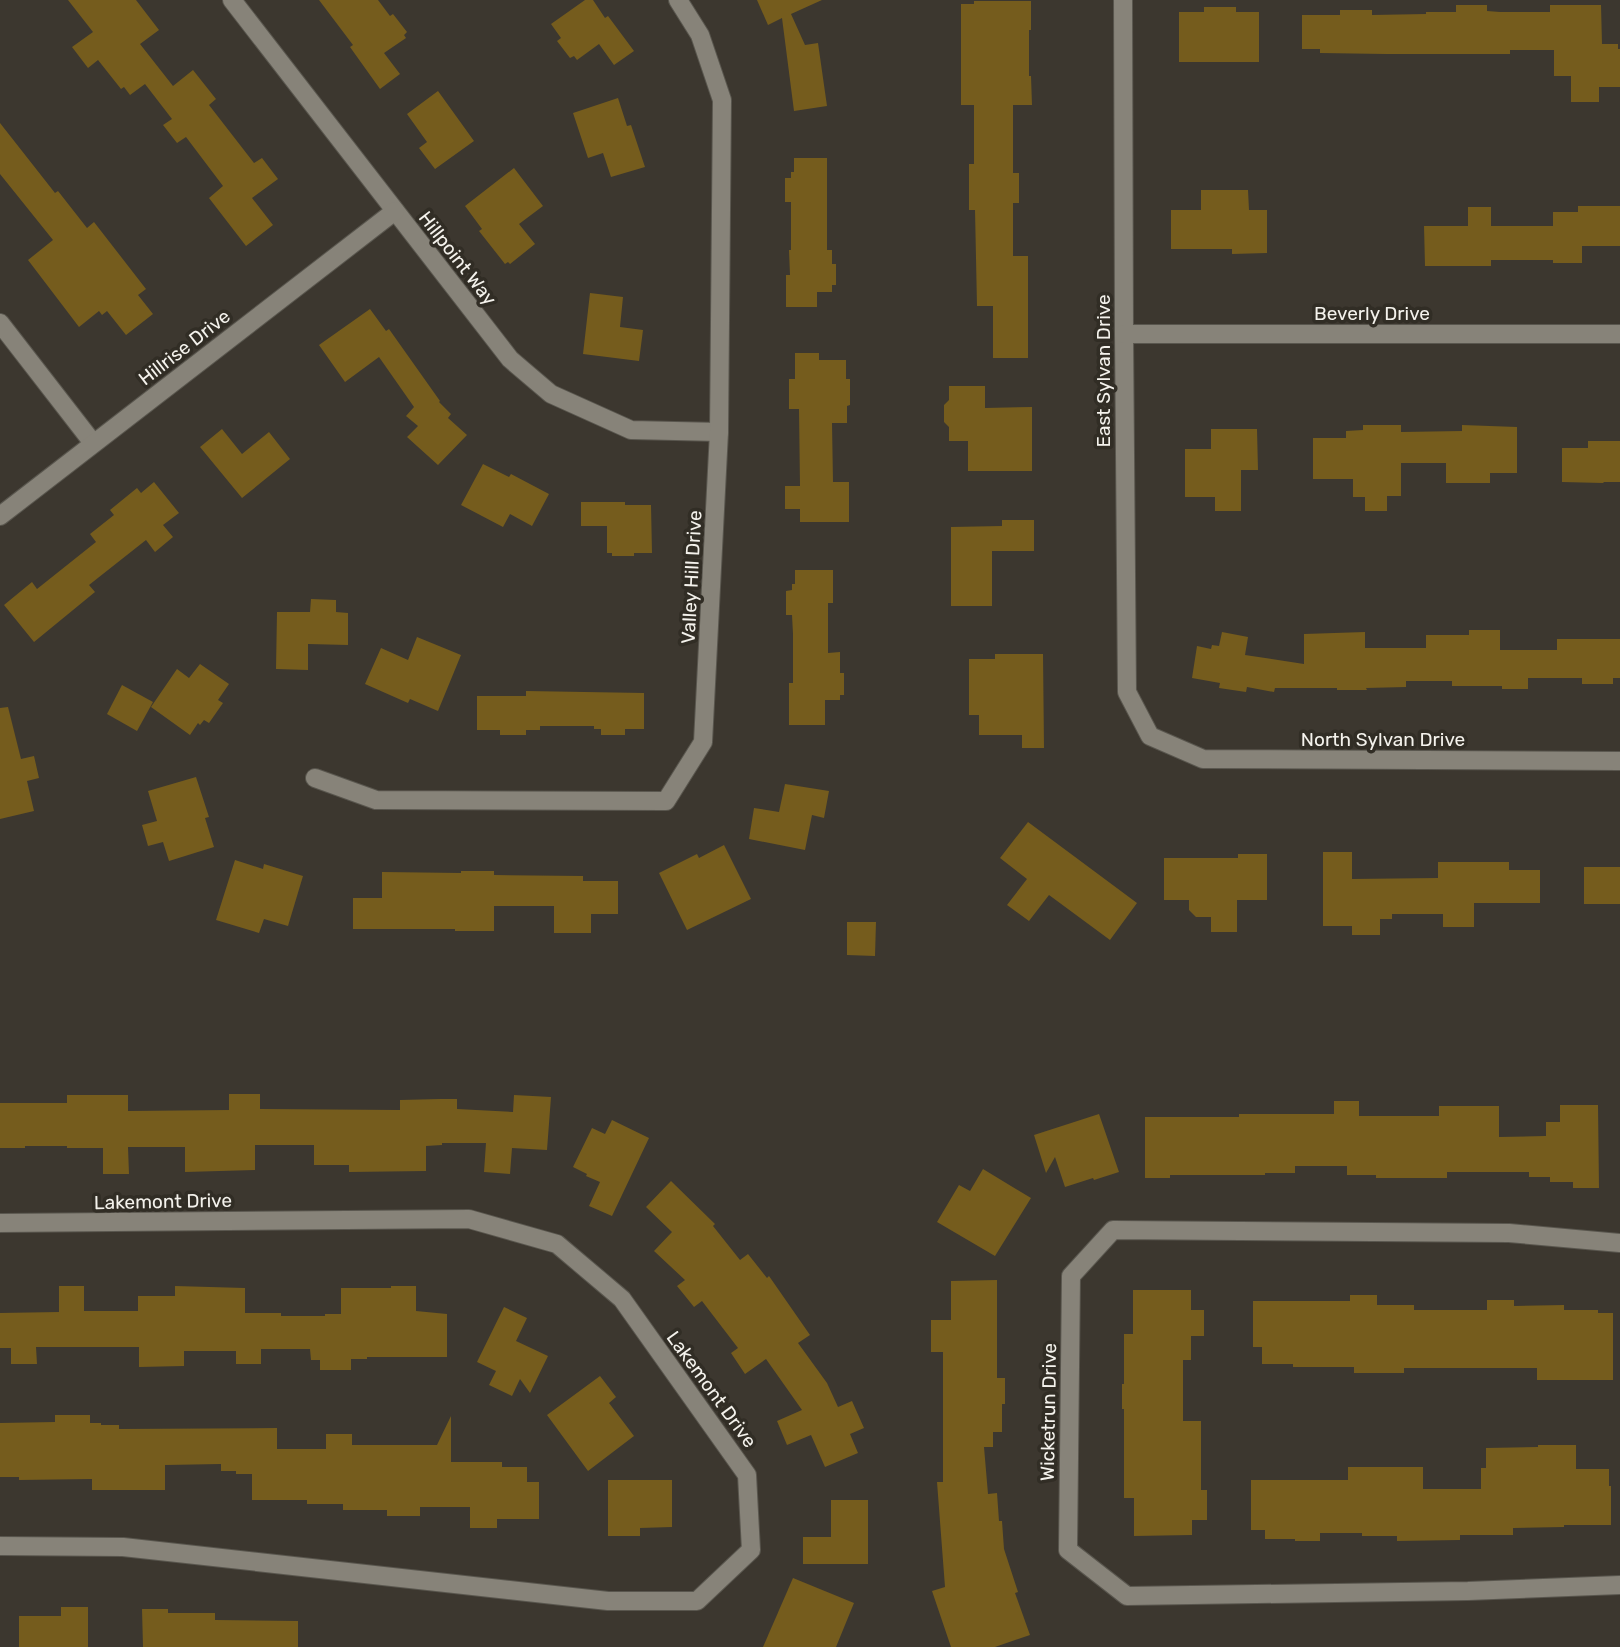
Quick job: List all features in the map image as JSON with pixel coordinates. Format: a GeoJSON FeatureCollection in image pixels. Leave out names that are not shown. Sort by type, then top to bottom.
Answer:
{"type":"FeatureCollection","features":[{"type":"Feature","properties":{"kind":"street","name":"Hillpoint Way"},"geometry":{"type":"LineString","coordinates":[[232,0],[510,359],[551,394],[631,430],[719,432]]}},
{"type":"Feature","properties":{"kind":"street","name":"Valley Hill Drive"},"geometry":{"type":"LineString","coordinates":[[315,778],[376,800],[666,801],[703,742],[719,432],[722,100],[700,35],[678,0]]}},
{"type":"Feature","properties":{"kind":"street","name":"East Sylvan Drive"},"geometry":{"type":"LineString","coordinates":[[1123,0],[1127,692],[1150,736]]}},
{"type":"Feature","properties":{"kind":"street","name":"Hillrise Drive"},"geometry":{"type":"LineString","coordinates":[[0,516],[395,211]]}},
{"type":"Feature","properties":{"kind":"street"},"geometry":{"type":"LineString","coordinates":[[0,323],[93,443]]}},
{"type":"Feature","properties":{"kind":"street","name":"Beverly Drive"},"geometry":{"type":"LineString","coordinates":[[1124,334],[1620,334]]}},
{"type":"Feature","properties":{"kind":"street","name":"North Sylvan Drive"},"geometry":{"type":"LineString","coordinates":[[1150,736],[1203,759],[1620,761]]}},
{"type":"Feature","properties":{"kind":"street","name":"Lakemont Drive"},"geometry":{"type":"LineString","coordinates":[[0,1223],[469,1219],[557,1244],[622,1299],[747,1475],[751,1550],[697,1601],[608,1601],[123,1547],[0,1546]]}},
{"type":"Feature","properties":{"kind":"street","name":"Wicketrun Drive"},"geometry":{"type":"LineString","coordinates":[[1620,1243],[1509,1233],[1113,1230],[1071,1276],[1068,1550],[1127,1596],[1468,1591],[1620,1585]]}},
{"type":"Feature","properties":{"kind":"building"},"geometry":{"type":"Polygon","coordinates":[[[68,0],[136,0],[159,30],[140,44],[173,86],[193,70],[216,99],[209,105],[254,163],[262,158],[278,179],[252,198],[273,225],[246,246],[209,198],[223,186],[186,137],[177,143],[163,125],[172,119],[145,84],[130,95],[124,87],[121,89],[98,60],[88,68],[72,47],[93,32],[68,0]]]}},
{"type":"Feature","properties":{"kind":"building"},"geometry":{"type":"Polygon","coordinates":[[[319,0],[378,0],[407,32],[404,35],[406,38],[384,53],[400,74],[380,89],[350,47],[353,45],[319,0]]]}},
{"type":"Feature","properties":{"kind":"building"},"geometry":{"type":"Polygon","coordinates":[[[585,0],[593,0],[634,51],[614,65],[599,44],[577,60],[574,56],[570,58],[557,41],[561,38],[551,24],[585,0]]]}},
{"type":"Feature","properties":{"kind":"building"},"geometry":{"type":"Polygon","coordinates":[[[757,0],[822,0],[791,14],[805,45],[818,43],[827,106],[794,111],[782,18],[768,25],[757,0]]]}},
{"type":"Feature","properties":{"kind":"building"},"geometry":{"type":"Polygon","coordinates":[[[974,1],[1031,1],[1029,76],[1032,105],[1013,105],[1013,173],[1019,173],[1019,203],[1013,203],[1013,256],[1028,256],[1028,358],[993,358],[993,306],[977,306],[975,210],[969,210],[969,164],[974,164],[974,105],[961,105],[961,4],[974,4],[974,1]]]}},
{"type":"Feature","properties":{"kind":"building"},"geometry":{"type":"Polygon","coordinates":[[[1456,5],[1487,5],[1487,11],[1500,12],[1550,12],[1550,5],[1601,5],[1602,44],[1618,44],[1620,49],[1620,87],[1599,87],[1599,102],[1571,102],[1571,76],[1554,76],[1554,50],[1510,50],[1510,54],[1386,54],[1320,53],[1320,49],[1302,49],[1302,15],[1340,15],[1340,10],[1372,10],[1372,15],[1426,14],[1456,12],[1456,5]]]}},
{"type":"Feature","properties":{"kind":"building"},"geometry":{"type":"Polygon","coordinates":[[[1204,7],[1236,7],[1236,12],[1259,12],[1259,62],[1179,62],[1179,12],[1204,12],[1204,7]]]}},
{"type":"Feature","properties":{"kind":"building"},"geometry":{"type":"Polygon","coordinates":[[[438,91],[474,141],[435,169],[419,148],[427,142],[407,114],[438,91]]]}},
{"type":"Feature","properties":{"kind":"building"},"geometry":{"type":"Polygon","coordinates":[[[618,98],[627,126],[631,125],[645,167],[611,177],[603,153],[588,158],[573,113],[618,98]]]}},
{"type":"Feature","properties":{"kind":"building"},"geometry":{"type":"Polygon","coordinates":[[[0,123],[55,193],[58,191],[87,228],[94,222],[146,289],[138,295],[153,314],[126,335],[107,311],[102,315],[99,311],[79,327],[28,260],[53,240],[0,174],[0,123]]]}},
{"type":"Feature","properties":{"kind":"building"},"geometry":{"type":"Polygon","coordinates":[[[794,158],[827,158],[827,250],[832,250],[832,264],[836,264],[836,285],[832,285],[832,292],[817,292],[817,307],[786,307],[786,275],[790,275],[791,202],[785,202],[785,178],[791,178],[791,172],[794,172],[794,158]]]}},
{"type":"Feature","properties":{"kind":"building"},"geometry":{"type":"Polygon","coordinates":[[[514,168],[543,206],[519,224],[535,244],[510,264],[505,264],[479,231],[482,229],[465,206],[514,168]]]}},
{"type":"Feature","properties":{"kind":"building"},"geometry":{"type":"Polygon","coordinates":[[[1201,190],[1248,190],[1249,210],[1267,210],[1267,253],[1232,254],[1232,249],[1171,249],[1171,210],[1201,210],[1201,190]]]}},
{"type":"Feature","properties":{"kind":"building"},"geometry":{"type":"Polygon","coordinates":[[[1578,206],[1620,206],[1620,246],[1582,246],[1582,263],[1491,260],[1491,266],[1425,266],[1424,226],[1468,226],[1468,207],[1491,207],[1491,226],[1553,226],[1553,212],[1578,212],[1578,206]]]}},
{"type":"Feature","properties":{"kind":"building"},"geometry":{"type":"Polygon","coordinates":[[[590,293],[623,297],[620,327],[643,330],[639,361],[583,354],[590,293]]]}},
{"type":"Feature","properties":{"kind":"building"},"geometry":{"type":"Polygon","coordinates":[[[370,309],[386,331],[389,329],[439,402],[451,414],[448,418],[467,435],[438,465],[407,437],[418,426],[406,416],[414,407],[379,357],[345,382],[319,345],[370,309]]]}},
{"type":"Feature","properties":{"kind":"building"},"geometry":{"type":"Polygon","coordinates":[[[795,353],[819,353],[819,360],[846,360],[846,379],[850,379],[850,405],[847,406],[847,423],[832,423],[833,482],[849,482],[849,522],[800,522],[800,509],[785,509],[785,486],[800,486],[799,409],[789,409],[789,379],[795,379],[795,353]]]}},
{"type":"Feature","properties":{"kind":"building"},"geometry":{"type":"Polygon","coordinates":[[[949,386],[985,386],[985,408],[1032,407],[1032,471],[968,471],[968,441],[949,441],[949,427],[944,422],[944,405],[949,400],[949,386]]]}},
{"type":"Feature","properties":{"kind":"building"},"geometry":{"type":"Polygon","coordinates":[[[1363,425],[1401,425],[1401,432],[1462,431],[1462,425],[1517,427],[1517,473],[1490,473],[1490,483],[1446,483],[1446,463],[1401,463],[1401,496],[1387,496],[1387,511],[1365,511],[1365,497],[1353,497],[1353,479],[1313,479],[1313,438],[1346,438],[1346,431],[1363,430],[1363,425]]]}},
{"type":"Feature","properties":{"kind":"building"},"geometry":{"type":"Polygon","coordinates":[[[222,429],[242,454],[269,432],[290,459],[242,498],[200,447],[222,429]]]}},
{"type":"Feature","properties":{"kind":"building"},"geometry":{"type":"Polygon","coordinates":[[[1211,429],[1257,429],[1258,470],[1241,470],[1241,511],[1215,511],[1215,497],[1185,497],[1185,449],[1211,449],[1211,429]]]}},
{"type":"Feature","properties":{"kind":"building"},"geometry":{"type":"Polygon","coordinates":[[[1588,441],[1620,441],[1620,482],[1562,482],[1562,448],[1588,448],[1588,441]]]}},
{"type":"Feature","properties":{"kind":"building"},"geometry":{"type":"Polygon","coordinates":[[[483,464],[509,477],[511,474],[549,494],[532,526],[510,514],[503,527],[461,505],[483,464]]]}},
{"type":"Feature","properties":{"kind":"building"},"geometry":{"type":"Polygon","coordinates":[[[154,482],[179,513],[163,525],[173,537],[155,552],[146,540],[89,585],[95,592],[34,642],[4,605],[32,582],[37,589],[96,542],[90,534],[114,515],[110,510],[137,488],[141,493],[154,482]]]}},
{"type":"Feature","properties":{"kind":"building"},"geometry":{"type":"Polygon","coordinates":[[[581,502],[651,505],[652,553],[612,556],[612,553],[607,553],[607,526],[581,526],[581,502]]]}},
{"type":"Feature","properties":{"kind":"building"},"geometry":{"type":"Polygon","coordinates":[[[1002,520],[1034,520],[1034,551],[992,551],[992,606],[951,606],[951,527],[1002,526],[1002,520]]]}},
{"type":"Feature","properties":{"kind":"building"},"geometry":{"type":"Polygon","coordinates":[[[795,570],[833,570],[833,603],[828,603],[828,653],[840,652],[844,695],[840,695],[840,700],[825,700],[825,725],[789,725],[789,683],[793,683],[793,634],[792,615],[786,615],[786,591],[792,590],[792,584],[795,584],[795,570]]]}},
{"type":"Feature","properties":{"kind":"building"},"geometry":{"type":"Polygon","coordinates":[[[311,599],[336,600],[336,612],[348,613],[348,645],[308,644],[308,670],[276,669],[277,612],[310,612],[311,599]]]}},
{"type":"Feature","properties":{"kind":"building"},"geometry":{"type":"Polygon","coordinates":[[[1469,630],[1500,630],[1500,650],[1557,650],[1557,639],[1620,639],[1620,678],[1613,678],[1613,684],[1582,684],[1582,678],[1528,678],[1528,689],[1452,686],[1452,681],[1406,681],[1406,687],[1366,688],[1367,690],[1275,688],[1274,692],[1247,687],[1246,692],[1219,688],[1220,683],[1192,678],[1197,646],[1211,649],[1212,645],[1219,646],[1222,632],[1248,637],[1245,655],[1304,664],[1304,634],[1365,632],[1365,648],[1426,648],[1426,635],[1469,635],[1469,630]]]}},
{"type":"Feature","properties":{"kind":"building"},"geometry":{"type":"Polygon","coordinates":[[[417,637],[461,655],[438,711],[410,699],[408,703],[365,684],[381,648],[408,660],[417,637]]]}},
{"type":"Feature","properties":{"kind":"building"},"geometry":{"type":"Polygon","coordinates":[[[995,654],[1043,654],[1044,748],[1022,748],[1022,735],[979,735],[979,715],[969,715],[969,659],[995,659],[995,654]]]}},
{"type":"Feature","properties":{"kind":"building"},"geometry":{"type":"Polygon","coordinates":[[[200,664],[229,684],[218,700],[223,703],[209,723],[204,720],[200,725],[198,723],[190,735],[151,707],[177,669],[189,678],[200,664]]]}},
{"type":"Feature","properties":{"kind":"building"},"geometry":{"type":"Polygon","coordinates":[[[122,685],[153,702],[137,731],[107,714],[122,685]]]}},
{"type":"Feature","properties":{"kind":"building"},"geometry":{"type":"Polygon","coordinates":[[[526,691],[644,693],[644,729],[625,729],[625,735],[601,735],[601,729],[594,729],[594,726],[540,726],[540,730],[526,730],[526,735],[500,735],[500,730],[477,730],[477,696],[526,696],[526,691]]]}},
{"type":"Feature","properties":{"kind":"building"},"geometry":{"type":"Polygon","coordinates":[[[8,707],[21,759],[34,756],[39,778],[27,781],[34,811],[0,819],[0,708],[8,707]]]}},
{"type":"Feature","properties":{"kind":"building"},"geometry":{"type":"Polygon","coordinates":[[[196,777],[209,817],[205,818],[214,847],[169,861],[163,842],[148,846],[142,825],[157,821],[148,791],[196,777]]]}},
{"type":"Feature","properties":{"kind":"building"},"geometry":{"type":"Polygon","coordinates":[[[785,784],[829,791],[824,818],[812,815],[805,850],[749,839],[754,808],[779,812],[785,784]]]}},
{"type":"Feature","properties":{"kind":"building"},"geometry":{"type":"Polygon","coordinates":[[[1028,822],[1137,903],[1110,940],[1049,895],[1029,921],[1007,905],[1027,879],[1000,858],[1028,822]]]}},
{"type":"Feature","properties":{"kind":"building"},"geometry":{"type":"Polygon","coordinates":[[[724,845],[751,899],[687,930],[659,873],[697,854],[699,858],[724,845]]]}},
{"type":"Feature","properties":{"kind":"building"},"geometry":{"type":"Polygon","coordinates":[[[1323,852],[1352,852],[1352,879],[1438,878],[1438,862],[1509,862],[1509,870],[1540,870],[1540,903],[1474,903],[1474,927],[1443,927],[1443,914],[1392,914],[1392,919],[1380,919],[1380,935],[1352,935],[1352,926],[1323,926],[1323,852]]]}},
{"type":"Feature","properties":{"kind":"building"},"geometry":{"type":"Polygon","coordinates":[[[1238,854],[1267,854],[1267,900],[1237,900],[1237,932],[1211,932],[1211,917],[1196,917],[1189,910],[1189,900],[1164,900],[1164,858],[1238,858],[1238,854]]]}},
{"type":"Feature","properties":{"kind":"building"},"geometry":{"type":"Polygon","coordinates":[[[235,860],[263,869],[264,864],[303,876],[288,926],[264,919],[259,933],[216,920],[235,860]]]}},
{"type":"Feature","properties":{"kind":"building"},"geometry":{"type":"Polygon","coordinates":[[[1584,867],[1620,867],[1620,904],[1584,904],[1584,867]]]}},
{"type":"Feature","properties":{"kind":"building"},"geometry":{"type":"Polygon","coordinates":[[[494,871],[494,875],[583,876],[583,881],[618,881],[618,914],[591,914],[591,933],[554,933],[554,906],[494,906],[494,931],[353,929],[353,898],[382,898],[382,872],[494,871]]]}},
{"type":"Feature","properties":{"kind":"building"},"geometry":{"type":"Polygon","coordinates":[[[847,922],[876,922],[875,956],[847,955],[847,922]]]}},
{"type":"Feature","properties":{"kind":"building"},"geometry":{"type":"Polygon","coordinates":[[[229,1094],[260,1094],[260,1109],[400,1110],[400,1100],[457,1099],[457,1109],[513,1112],[514,1095],[551,1097],[547,1150],[512,1148],[510,1174],[484,1172],[486,1143],[442,1143],[426,1146],[426,1171],[349,1172],[349,1165],[314,1165],[314,1145],[255,1145],[255,1170],[185,1172],[185,1147],[128,1147],[129,1174],[103,1174],[103,1148],[0,1148],[0,1103],[67,1103],[67,1095],[128,1095],[128,1111],[229,1110],[229,1094]]]}},
{"type":"Feature","properties":{"kind":"building"},"geometry":{"type":"Polygon","coordinates":[[[1334,1101],[1359,1101],[1359,1116],[1439,1116],[1439,1106],[1499,1106],[1499,1137],[1546,1136],[1546,1122],[1560,1122],[1560,1105],[1598,1105],[1599,1188],[1573,1188],[1573,1182],[1550,1182],[1550,1177],[1529,1177],[1529,1172],[1447,1172],[1447,1178],[1376,1178],[1376,1175],[1347,1175],[1347,1166],[1295,1166],[1295,1173],[1265,1175],[1170,1175],[1170,1178],[1145,1178],[1145,1117],[1334,1114],[1334,1101]]]}},
{"type":"Feature","properties":{"kind":"building"},"geometry":{"type":"Polygon","coordinates":[[[1099,1114],[1119,1172],[1065,1187],[1055,1157],[1046,1173],[1034,1135],[1099,1114]]]}},
{"type":"Feature","properties":{"kind":"building"},"geometry":{"type":"Polygon","coordinates":[[[612,1120],[649,1138],[612,1216],[589,1206],[600,1182],[573,1167],[592,1128],[605,1134],[612,1120]]]}},
{"type":"Feature","properties":{"kind":"building"},"geometry":{"type":"Polygon","coordinates":[[[983,1169],[1031,1198],[995,1256],[937,1222],[959,1185],[970,1191],[983,1169]]]}},
{"type":"Feature","properties":{"kind":"building"},"geometry":{"type":"Polygon","coordinates":[[[671,1181],[715,1224],[713,1226],[740,1260],[748,1254],[767,1278],[769,1276],[810,1335],[798,1343],[827,1383],[838,1407],[852,1401],[864,1428],[850,1434],[858,1453],[825,1467],[811,1435],[787,1445],[777,1421],[802,1410],[766,1359],[745,1374],[731,1353],[738,1348],[702,1301],[694,1307],[677,1286],[685,1280],[654,1251],[672,1232],[646,1207],[671,1181]]]}},
{"type":"Feature","properties":{"kind":"building"},"geometry":{"type":"Polygon","coordinates":[[[997,1280],[997,1378],[1005,1378],[1005,1404],[1002,1404],[1002,1432],[993,1432],[993,1447],[984,1447],[988,1494],[997,1493],[1004,1549],[1018,1592],[1015,1593],[1030,1635],[995,1647],[951,1647],[932,1591],[945,1587],[937,1482],[943,1482],[943,1352],[931,1352],[931,1320],[951,1320],[951,1281],[997,1280]]]}},
{"type":"Feature","properties":{"kind":"building"},"geometry":{"type":"Polygon","coordinates":[[[59,1286],[84,1286],[84,1311],[138,1311],[138,1296],[175,1296],[175,1286],[245,1288],[245,1313],[325,1316],[341,1314],[341,1288],[416,1286],[416,1311],[447,1314],[447,1357],[367,1357],[351,1359],[351,1370],[320,1370],[320,1360],[311,1360],[310,1349],[261,1349],[261,1364],[236,1364],[236,1351],[184,1351],[184,1366],[139,1367],[139,1347],[36,1347],[37,1364],[11,1364],[11,1348],[0,1348],[0,1313],[59,1312],[59,1286]]]}},
{"type":"Feature","properties":{"kind":"building"},"geometry":{"type":"Polygon","coordinates":[[[1133,1290],[1191,1290],[1191,1310],[1204,1310],[1204,1336],[1191,1336],[1191,1360],[1183,1360],[1183,1421],[1201,1421],[1201,1490],[1207,1490],[1207,1520],[1192,1520],[1192,1535],[1134,1536],[1134,1498],[1124,1498],[1124,1334],[1133,1334],[1133,1290]]]}},
{"type":"Feature","properties":{"kind":"building"},"geometry":{"type":"Polygon","coordinates":[[[1350,1295],[1377,1295],[1377,1305],[1414,1305],[1414,1310],[1487,1310],[1487,1300],[1514,1300],[1514,1306],[1564,1305],[1564,1310],[1613,1313],[1613,1380],[1537,1380],[1537,1368],[1404,1368],[1404,1373],[1354,1373],[1354,1367],[1262,1364],[1262,1347],[1253,1347],[1253,1301],[1350,1301],[1350,1295]]]}},
{"type":"Feature","properties":{"kind":"building"},"geometry":{"type":"Polygon","coordinates":[[[504,1307],[527,1318],[516,1341],[548,1356],[530,1393],[520,1379],[512,1396],[489,1385],[496,1371],[477,1362],[504,1307]]]}},
{"type":"Feature","properties":{"kind":"building"},"geometry":{"type":"Polygon","coordinates":[[[600,1376],[616,1397],[609,1403],[634,1436],[588,1471],[547,1415],[600,1376]]]}},
{"type":"Feature","properties":{"kind":"building"},"geometry":{"type":"Polygon","coordinates":[[[55,1415],[90,1415],[90,1423],[119,1425],[119,1429],[277,1428],[277,1449],[326,1449],[326,1434],[352,1434],[352,1445],[437,1445],[451,1416],[451,1462],[502,1462],[502,1467],[527,1467],[527,1482],[539,1482],[539,1519],[497,1519],[497,1528],[470,1528],[470,1507],[420,1507],[420,1516],[387,1516],[387,1510],[343,1510],[343,1504],[307,1504],[307,1500],[252,1500],[252,1474],[221,1471],[221,1464],[165,1465],[165,1490],[92,1490],[92,1479],[19,1480],[19,1477],[0,1477],[0,1423],[55,1422],[55,1415]]]}},
{"type":"Feature","properties":{"kind":"building"},"geometry":{"type":"Polygon","coordinates":[[[1576,1445],[1576,1469],[1609,1469],[1611,1525],[1513,1528],[1513,1535],[1460,1535],[1460,1540],[1397,1541],[1397,1536],[1362,1536],[1362,1533],[1320,1533],[1320,1541],[1265,1539],[1265,1530],[1251,1530],[1251,1480],[1348,1480],[1348,1467],[1423,1467],[1423,1489],[1481,1489],[1481,1468],[1486,1468],[1486,1448],[1576,1445]]]}},
{"type":"Feature","properties":{"kind":"building"},"geometry":{"type":"Polygon","coordinates":[[[608,1480],[672,1480],[672,1527],[640,1528],[640,1536],[608,1536],[608,1480]]]}},
{"type":"Feature","properties":{"kind":"building"},"geometry":{"type":"Polygon","coordinates":[[[831,1500],[868,1500],[868,1564],[803,1564],[803,1537],[831,1537],[831,1500]]]}},
{"type":"Feature","properties":{"kind":"building"},"geometry":{"type":"Polygon","coordinates":[[[793,1578],[854,1603],[836,1647],[763,1647],[793,1578]]]}},
{"type":"Feature","properties":{"kind":"building"},"geometry":{"type":"Polygon","coordinates":[[[61,1607],[88,1607],[88,1647],[19,1647],[19,1616],[61,1616],[61,1607]]]}},
{"type":"Feature","properties":{"kind":"building"},"geometry":{"type":"Polygon","coordinates":[[[142,1609],[168,1609],[168,1613],[215,1613],[215,1620],[298,1621],[298,1647],[143,1647],[142,1609]]]}}]}
